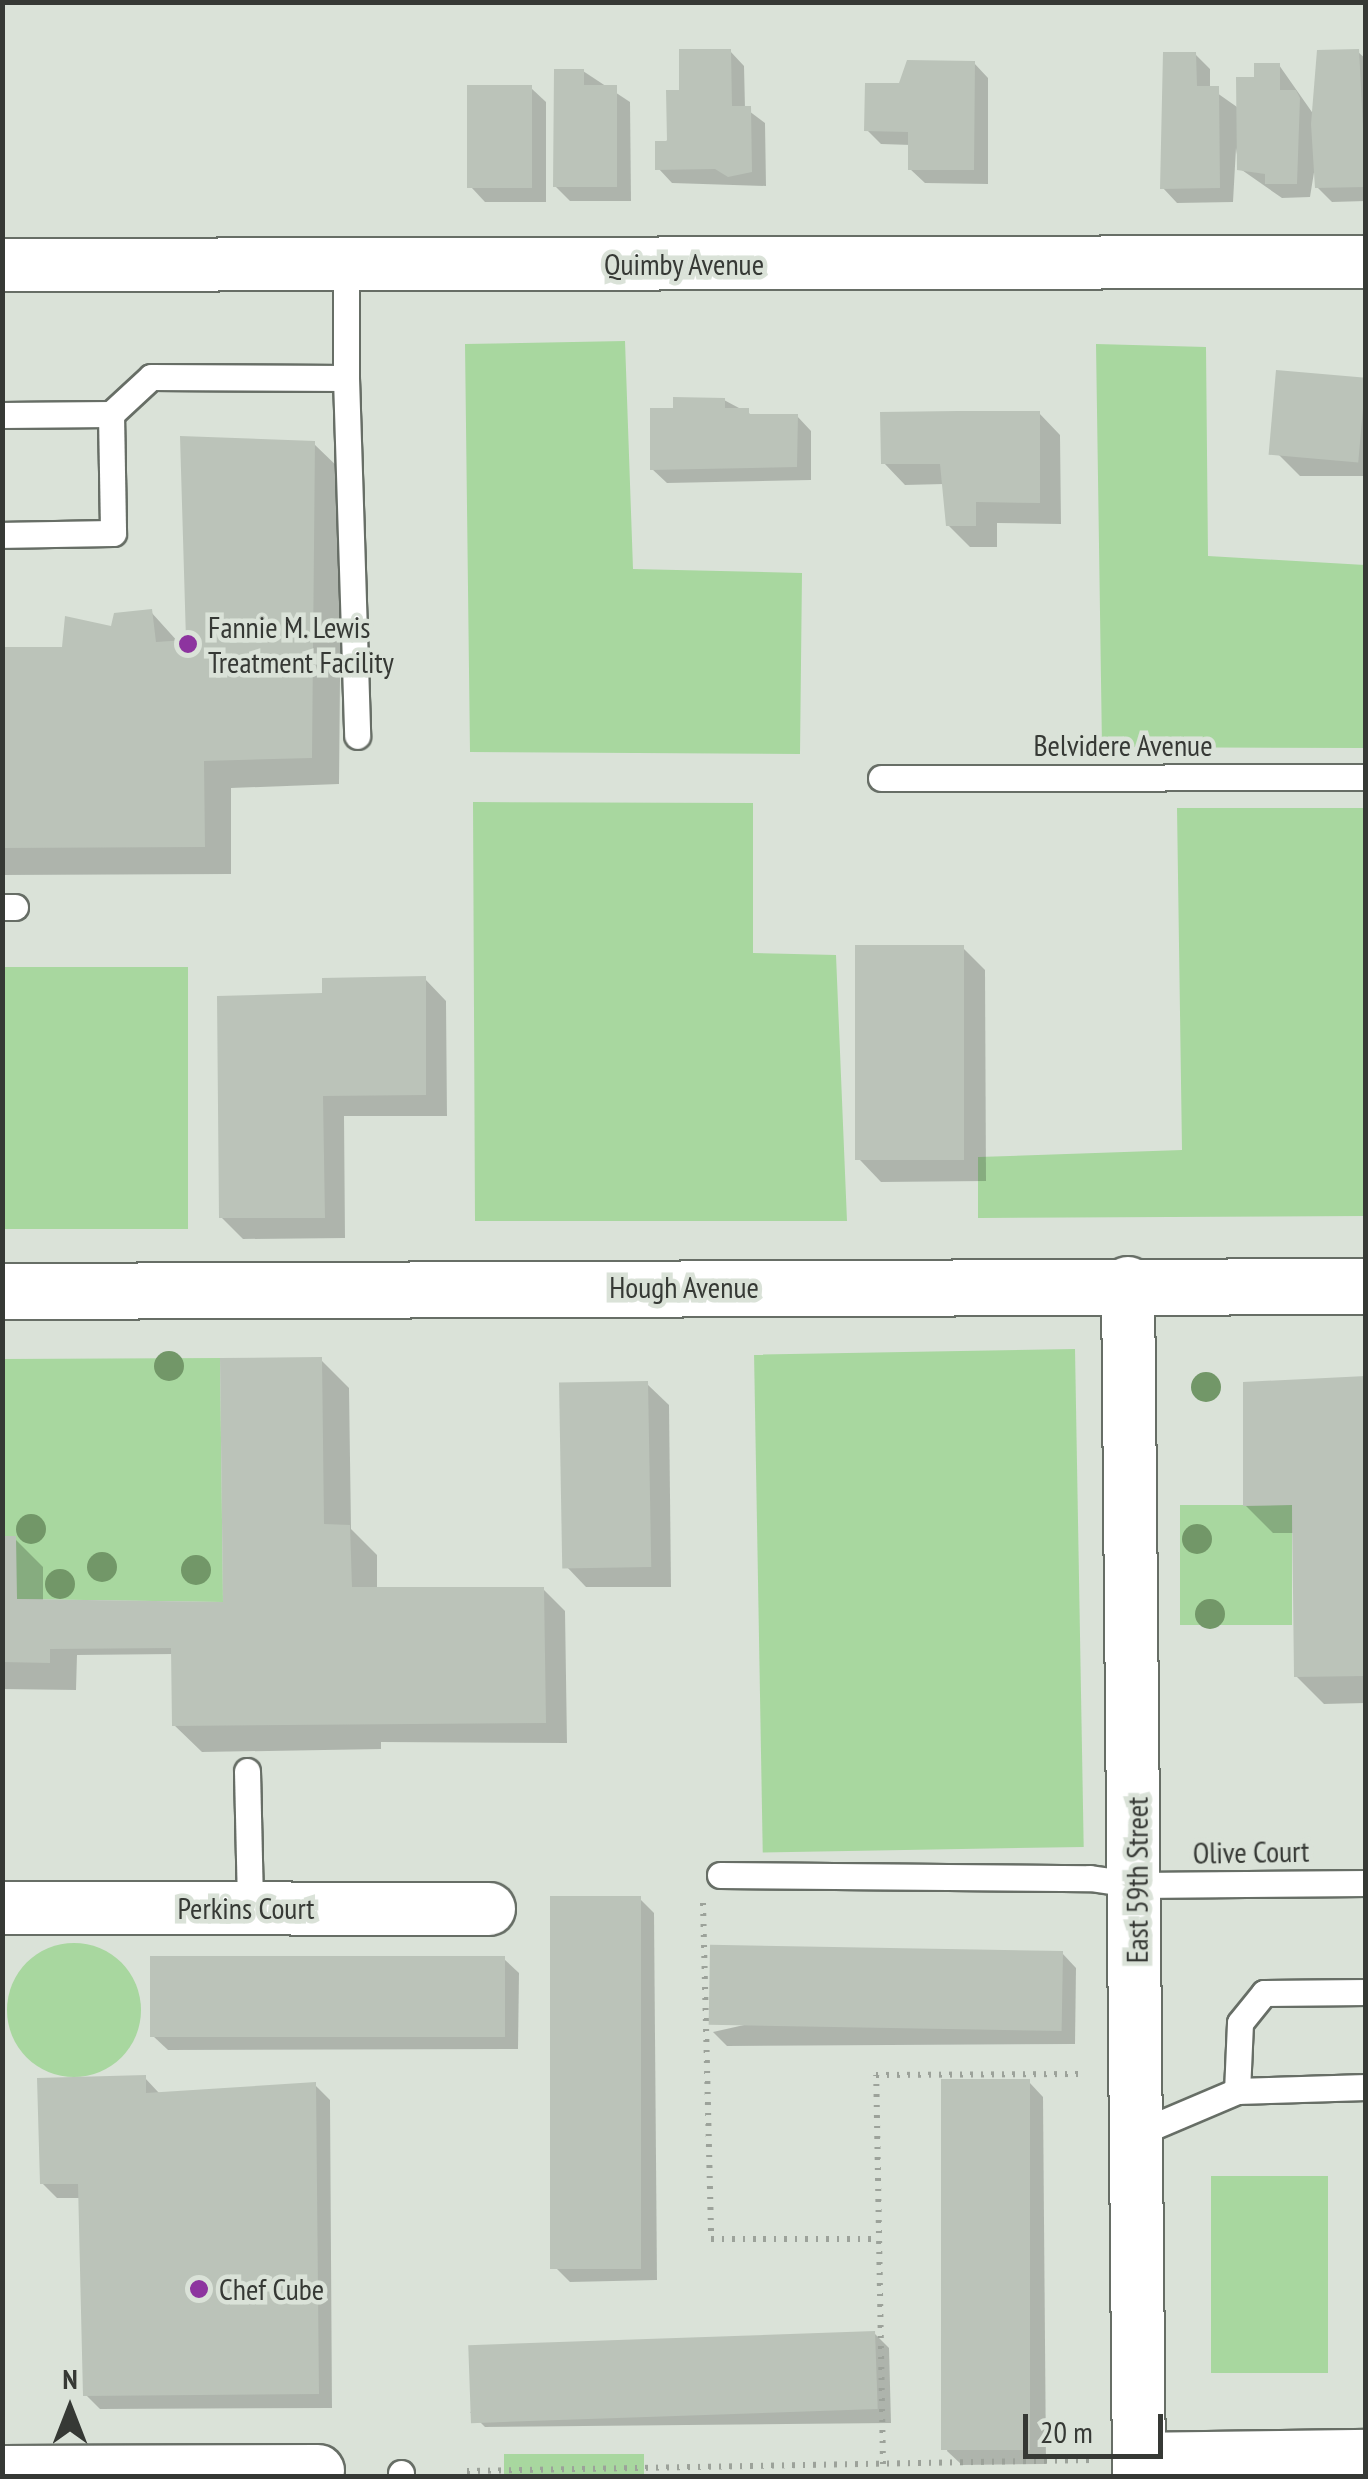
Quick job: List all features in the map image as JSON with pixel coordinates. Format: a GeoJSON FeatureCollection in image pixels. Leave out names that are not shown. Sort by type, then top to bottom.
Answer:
{"type":"FeatureCollection","features":[{"type":"Feature","properties":{"kind":"street","name":"Quimby Avenue"},"geometry":{"type":"LineString","coordinates":[[2,265],[1366,262]]}},
{"type":"Feature","properties":{"kind":"street","name":"East 59th Street"},"geometry":{"type":"LineString","coordinates":[[1124,2465],[1138,2133],[1128,1284]]}},
{"type":"Feature","properties":{"kind":"street","name":"Hough Avenue"},"geometry":{"type":"LineString","coordinates":[[2,1291],[1366,1286]]}},
{"type":"Feature","properties":{"kind":"street","name":"Perkins Court"},"geometry":{"type":"LineString","coordinates":[[2,1908],[489,1909]]}},
{"type":"Feature","properties":{"kind":"street"},"geometry":{"type":"LineString","coordinates":[[1124,2465],[1366,2456]]}},
{"type":"Feature","properties":{"kind":"street"},"geometry":{"type":"LineString","coordinates":[[2,2472],[318,2471]]}},
{"type":"Feature","properties":{"kind":"lane"},"geometry":{"type":"LineString","coordinates":[[346,264],[357,736]]}},
{"type":"Feature","properties":{"kind":"lane"},"geometry":{"type":"LineString","coordinates":[[2,415],[111,414],[151,378],[346,378]]}},
{"type":"Feature","properties":{"kind":"lane"},"geometry":{"type":"LineString","coordinates":[[2,535],[112,534],[111,414]]}},
{"type":"Feature","properties":{"kind":"lane","name":"Belvidere Avenue"},"geometry":{"type":"LineString","coordinates":[[881,778],[1366,776]]}},
{"type":"Feature","properties":{"kind":"lane"},"geometry":{"type":"LineString","coordinates":[[247,1772],[250,1908]]}},
{"type":"Feature","properties":{"kind":"lane","name":"Olive Court"},"geometry":{"type":"LineString","coordinates":[[711,1884],[1090,1878],[1138,1886],[1366,1883]]}},
{"type":"Feature","properties":{"kind":"lane"},"geometry":{"type":"LineString","coordinates":[[1237,2091],[1240,2023],[1264,1993],[1366,1992]]}},
{"type":"Feature","properties":{"kind":"lane"},"geometry":{"type":"LineString","coordinates":[[1138,2133],[1237,2091],[1366,2087]]}},
{"type":"Feature","properties":{"kind":"path"},"geometry":{"type":"LineString","coordinates":[[711,1884],[711,2239],[879,2239]]}},
{"type":"Feature","properties":{"kind":"path"},"geometry":{"type":"LineString","coordinates":[[883,2464],[876,2075],[1094,2074]]}},
{"type":"Feature","properties":{"kind":"path"},"geometry":{"type":"LineString","coordinates":[[467,2471],[703,2472],[883,2464],[1124,2465]]}},
{"type":"Feature","properties":{"kind":"green space"},"geometry":{"type":"Polygon","coordinates":[[[625,341],[633,569],[802,573],[800,754],[470,752],[465,344],[625,341]]]}},
{"type":"Feature","properties":{"kind":"green space"},"geometry":{"type":"Polygon","coordinates":[[[1096,344],[1206,347],[1208,556],[1365,565],[1365,748],[1102,747],[1096,344]]]}},
{"type":"Feature","properties":{"kind":"green space"},"geometry":{"type":"Polygon","coordinates":[[[473,802],[753,803],[753,953],[836,955],[847,1221],[475,1221],[473,802]]]}},
{"type":"Feature","properties":{"kind":"green space"},"geometry":{"type":"Polygon","coordinates":[[[1177,808],[1365,808],[1365,1216],[978,1218],[978,1157],[1182,1150],[1177,808]]]}},
{"type":"Feature","properties":{"kind":"green space"},"geometry":{"type":"Polygon","coordinates":[[[3,967],[188,967],[188,1229],[3,1229],[3,967]]]}},
{"type":"Feature","properties":{"kind":"green space"},"geometry":{"type":"Polygon","coordinates":[[[1075,1349],[1084,1847],[763,1853],[754,1355],[1075,1349]]]}},
{"type":"Feature","properties":{"kind":"green space"},"geometry":{"type":"Polygon","coordinates":[[[220,1358],[223,1602],[17,1599],[3,1536],[2,1359],[220,1358]]]}},
{"type":"Feature","properties":{"kind":"green space"},"geometry":{"type":"Polygon","coordinates":[[[1180,1505],[1292,1505],[1292,1625],[1180,1625],[1180,1505]]]}},
{"type":"Feature","properties":{"kind":"green space"},"geometry":{"type":"Polygon","coordinates":[[[74,1943],[100,1948],[122,1962],[136,1984],[141,2010],[136,2036],[122,2058],[100,2072],[74,2077],[48,2072],[26,2058],[12,2036],[7,2010],[12,1984],[26,1962],[48,1948],[74,1943]]]}},
{"type":"Feature","properties":{"kind":"green space"},"geometry":{"type":"Polygon","coordinates":[[[1211,2176],[1328,2176],[1328,2373],[1211,2373],[1211,2176]]]}},
{"type":"Feature","properties":{"kind":"green space"},"geometry":{"type":"Polygon","coordinates":[[[504,2454],[644,2454],[644,2476],[504,2476],[504,2454]]]}},
{"type":"Feature","properties":{"kind":"building"},"geometry":{"type":"Polygon","coordinates":[[[679,49],[731,49],[732,106],[751,106],[752,172],[728,177],[715,169],[655,170],[655,141],[667,141],[666,90],[679,90],[679,49]]]}},
{"type":"Feature","properties":{"kind":"building"},"geometry":{"type":"Polygon","coordinates":[[[1359,49],[1366,187],[1315,188],[1311,124],[1317,50],[1359,49]]]}},
{"type":"Feature","properties":{"kind":"building"},"geometry":{"type":"Polygon","coordinates":[[[1163,52],[1196,52],[1197,86],[1219,86],[1220,188],[1160,189],[1163,52]]]}},
{"type":"Feature","properties":{"kind":"building"},"geometry":{"type":"Polygon","coordinates":[[[907,60],[975,61],[974,170],[908,170],[908,132],[864,131],[865,83],[899,83],[907,60]]]}},
{"type":"Feature","properties":{"kind":"building"},"geometry":{"type":"Polygon","coordinates":[[[1254,63],[1280,63],[1280,90],[1296,90],[1300,98],[1297,184],[1265,184],[1265,174],[1237,170],[1236,77],[1254,77],[1254,63]]]}},
{"type":"Feature","properties":{"kind":"building"},"geometry":{"type":"Polygon","coordinates":[[[554,69],[584,69],[584,85],[617,85],[617,187],[553,187],[554,69]]]}},
{"type":"Feature","properties":{"kind":"building"},"geometry":{"type":"Polygon","coordinates":[[[467,85],[532,85],[532,188],[467,188],[467,85]]]}},
{"type":"Feature","properties":{"kind":"building"},"geometry":{"type":"Polygon","coordinates":[[[1276,370],[1366,378],[1358,463],[1269,455],[1276,370]]]}},
{"type":"Feature","properties":{"kind":"building"},"geometry":{"type":"Polygon","coordinates":[[[673,397],[725,398],[725,408],[749,408],[749,414],[798,414],[797,467],[650,470],[650,408],[673,408],[673,397]]]}},
{"type":"Feature","properties":{"kind":"building"},"geometry":{"type":"Polygon","coordinates":[[[1040,411],[1040,503],[976,502],[976,526],[946,526],[940,464],[881,464],[880,412],[1040,411]]]}},
{"type":"Feature","properties":{"kind":"building","name":"Fannie M. Lewis Treatment Facility"},"geometry":{"type":"Polygon","coordinates":[[[180,436],[315,441],[312,758],[204,761],[205,847],[2,848],[2,647],[62,647],[65,616],[111,626],[114,613],[152,609],[156,642],[186,640],[180,436]]]}},
{"type":"Feature","properties":{"kind":"building"},"geometry":{"type":"Polygon","coordinates":[[[855,945],[964,945],[964,1160],[855,1160],[855,945]]]}},
{"type":"Feature","properties":{"kind":"building"},"geometry":{"type":"Polygon","coordinates":[[[426,976],[426,1095],[323,1096],[325,1218],[219,1218],[217,996],[322,993],[322,978],[426,976]]]}},
{"type":"Feature","properties":{"kind":"building"},"geometry":{"type":"Polygon","coordinates":[[[322,1357],[324,1524],[350,1525],[352,1587],[544,1587],[546,1723],[172,1726],[171,1648],[50,1649],[50,1663],[2,1662],[2,1536],[16,1536],[17,1599],[223,1602],[220,1358],[322,1357]]]}},
{"type":"Feature","properties":{"kind":"building"},"geometry":{"type":"Polygon","coordinates":[[[1366,1376],[1366,1676],[1294,1677],[1292,1505],[1243,1506],[1243,1382],[1366,1376]]]}},
{"type":"Feature","properties":{"kind":"building"},"geometry":{"type":"Polygon","coordinates":[[[648,1381],[651,1567],[562,1569],[559,1383],[648,1381]]]}},
{"type":"Feature","properties":{"kind":"building"},"geometry":{"type":"Polygon","coordinates":[[[550,1896],[641,1896],[641,2269],[550,2269],[550,1896]]]}},
{"type":"Feature","properties":{"kind":"building"},"geometry":{"type":"Polygon","coordinates":[[[710,1945],[1063,1951],[1062,2031],[709,2025],[710,1945]]]}},
{"type":"Feature","properties":{"kind":"building"},"geometry":{"type":"Polygon","coordinates":[[[150,1956],[505,1956],[505,2037],[150,2037],[150,1956]]]}},
{"type":"Feature","properties":{"kind":"building","name":"Chef Cube"},"geometry":{"type":"Polygon","coordinates":[[[146,2075],[146,2093],[316,2082],[319,2394],[83,2396],[78,2184],[40,2184],[37,2078],[146,2075]]]}},
{"type":"Feature","properties":{"kind":"building"},"geometry":{"type":"Polygon","coordinates":[[[941,2079],[1030,2079],[1030,2450],[941,2450],[941,2079]]]}},
{"type":"Feature","properties":{"kind":"building"},"geometry":{"type":"Polygon","coordinates":[[[875,2331],[878,2409],[471,2423],[468,2345],[875,2331]]]}},
{"type":"Feature","properties":{"kind":"place","name":"Fannie M. Lewis Treatment Facility"},"geometry":{"type":"Point","coordinates":[188,644]}},
{"type":"Feature","properties":{"kind":"place","name":"Chef Cube"},"geometry":{"type":"Point","coordinates":[199,2289]}}]}
